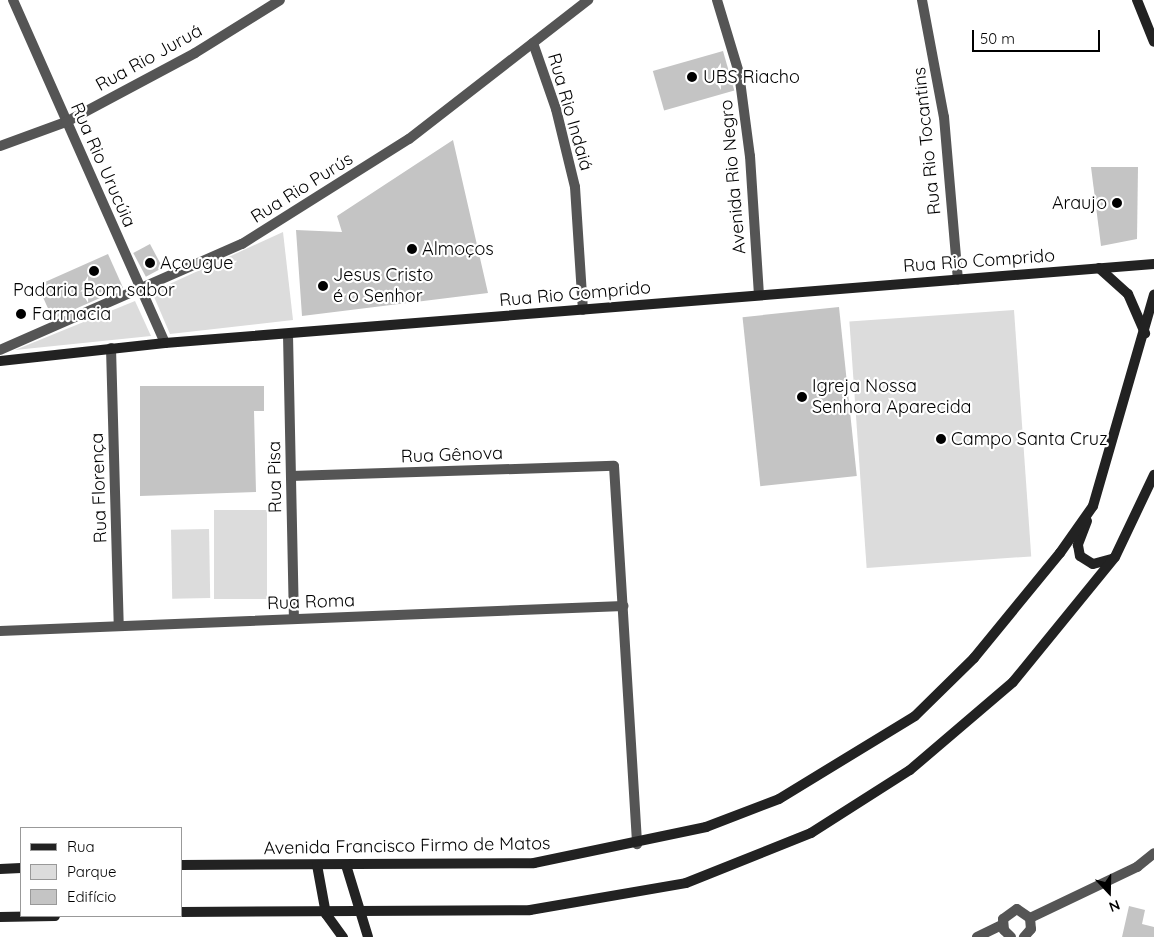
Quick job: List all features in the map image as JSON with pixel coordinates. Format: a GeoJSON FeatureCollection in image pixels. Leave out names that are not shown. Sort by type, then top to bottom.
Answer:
{"type":"FeatureCollection","features":[{"type":"Feature","properties":{"kind":"street","name":"Rua Rio Urucúia"},"geometry":{"type":"LineString","coordinates":[[13,0],[165,343]]}},
{"type":"Feature","properties":{"kind":"street","name":"Rua Rio Juruá"},"geometry":{"type":"LineString","coordinates":[[0,146],[66,122],[195,53],[280,0]]}},
{"type":"Feature","properties":{"kind":"street","name":"Rua Rio Purús"},"geometry":{"type":"LineString","coordinates":[[0,350],[242,244],[333,189],[409,139],[588,0]]}},
{"type":"Feature","properties":{"kind":"street","name":"Avenida Rio Negro"},"geometry":{"type":"LineString","coordinates":[[717,0],[741,92],[759,294]]}},
{"type":"Feature","properties":{"kind":"street","name":"Rua Rio Tocantins"},"geometry":{"type":"LineString","coordinates":[[922,0],[944,117],[958,279]]}},
{"type":"Feature","properties":{"kind":"street"},"geometry":{"type":"LineString","coordinates":[[1137,0],[1154,42]]}},
{"type":"Feature","properties":{"kind":"street","name":"Rua Rio Indaiá"},"geometry":{"type":"LineString","coordinates":[[533,43],[556,109],[575,187],[583,310]]}},
{"type":"Feature","properties":{"kind":"street","name":"Rua Rio Comprido"},"geometry":{"type":"LineString","coordinates":[[0,361],[165,343],[288,335],[759,294],[1154,264]]}},
{"type":"Feature","properties":{"kind":"street"},"geometry":{"type":"LineString","coordinates":[[1099,268],[1128,294],[1145,333]]}},
{"type":"Feature","properties":{"kind":"street","name":"Avenida Francisco Firmo de Matos"},"geometry":{"type":"LineString","coordinates":[[182,865],[534,863],[637,844],[706,827],[779,800],[915,716],[974,658],[1093,506],[1145,333],[1154,295]]}},
{"type":"Feature","properties":{"kind":"street","name":"Rua Pisa"},"geometry":{"type":"LineString","coordinates":[[288,335],[294,619]]}},
{"type":"Feature","properties":{"kind":"street","name":"Rua Florença"},"geometry":{"type":"LineString","coordinates":[[111,348],[119,626]]}},
{"type":"Feature","properties":{"kind":"street","name":"Rua Gênova"},"geometry":{"type":"LineString","coordinates":[[291,476],[614,466],[623,606]]}},
{"type":"Feature","properties":{"kind":"street"},"geometry":{"type":"LineString","coordinates":[[182,912],[326,914],[530,910],[686,884],[811,832],[910,770],[1013,682],[1115,557],[1154,475]]}},
{"type":"Feature","properties":{"kind":"street"},"geometry":{"type":"LineString","coordinates":[[1093,506],[1078,545],[1080,556],[1093,564],[1115,557]]}},
{"type":"Feature","properties":{"kind":"street"},"geometry":{"type":"LineString","coordinates":[[623,606],[637,844]]}},
{"type":"Feature","properties":{"kind":"street","name":"Rua Roma"},"geometry":{"type":"LineString","coordinates":[[0,631],[623,606]]}},
{"type":"Feature","properties":{"kind":"street"},"geometry":{"type":"LineString","coordinates":[[1030,918],[1136,867],[1154,853]]}},
{"type":"Feature","properties":{"kind":"street"},"geometry":{"type":"LineString","coordinates":[[317,865],[326,914],[343,937]]}},
{"type":"Feature","properties":{"kind":"street"},"geometry":{"type":"LineString","coordinates":[[346,865],[352,894],[363,913],[368,937]]}},
{"type":"Feature","properties":{"kind":"street"},"geometry":{"type":"LineString","coordinates":[[0,869],[20,868]]}},
{"type":"Feature","properties":{"kind":"street"},"geometry":{"type":"LineString","coordinates":[[977,937],[1002,925],[1011,911],[1022,910],[1030,918],[1031,929],[1024,937]]}},
{"type":"Feature","properties":{"kind":"street"},"geometry":{"type":"LineString","coordinates":[[0,917],[20,917]]}},
{"type":"Feature","properties":{"kind":"street"},"geometry":{"type":"LineString","coordinates":[[1002,925],[1010,937]]}},
{"type":"Feature","properties":{"kind":"green space"},"geometry":{"type":"Polygon","coordinates":[[[283,232],[293,320],[170,334],[152,292],[283,232]]]}},
{"type":"Feature","properties":{"kind":"green space"},"geometry":{"type":"Polygon","coordinates":[[[135,301],[151,336],[15,350],[135,301]]]}},
{"type":"Feature","properties":{"kind":"green space","name":"Campo Santa Cruz"},"geometry":{"type":"Polygon","coordinates":[[[1014,310],[1031,556],[867,568],[849,322],[1014,310]]]}},
{"type":"Feature","properties":{"kind":"green space"},"geometry":{"type":"Polygon","coordinates":[[[214,510],[267,510],[267,599],[214,599],[214,510]]]}},
{"type":"Feature","properties":{"kind":"green space"},"geometry":{"type":"Polygon","coordinates":[[[209,529],[210,598],[172,599],[171,530],[209,529]]]}},
{"type":"Feature","properties":{"kind":"building","name":"UBS Riacho"},"geometry":{"type":"Polygon","coordinates":[[[723,51],[734,90],[664,111],[653,71],[723,51]]]}},
{"type":"Feature","properties":{"kind":"building"},"geometry":{"type":"Polygon","coordinates":[[[453,140],[488,293],[302,316],[296,230],[342,232],[337,216],[453,140]]]}},
{"type":"Feature","properties":{"kind":"building","name":"Araujo"},"geometry":{"type":"Polygon","coordinates":[[[1091,167],[1138,167],[1137,239],[1101,246],[1091,167]]]}},
{"type":"Feature","properties":{"kind":"building","name":"Açougue"},"geometry":{"type":"Polygon","coordinates":[[[150,244],[163,268],[146,277],[133,253],[150,244]]]}},
{"type":"Feature","properties":{"kind":"building","name":"Padaria Bom sabor"},"geometry":{"type":"Polygon","coordinates":[[[108,254],[123,288],[53,319],[38,285],[108,254]]]}},
{"type":"Feature","properties":{"kind":"building","name":"Igreja Nossa Senhora Aparecida"},"geometry":{"type":"Polygon","coordinates":[[[839,307],[857,476],[760,486],[743,317],[839,307]]]}},
{"type":"Feature","properties":{"kind":"building"},"geometry":{"type":"Polygon","coordinates":[[[140,386],[264,386],[264,411],[254,411],[256,492],[140,496],[140,386]]]}},
{"type":"Feature","properties":{"kind":"building"},"geometry":{"type":"Polygon","coordinates":[[[1129,906],[1145,910],[1142,924],[1154,927],[1154,937],[1122,937],[1129,906]]]}},
{"type":"Feature","properties":{"kind":"place","name":"UBS Riacho"},"geometry":{"type":"Point","coordinates":[692,77]}},
{"type":"Feature","properties":{"kind":"place","name":"Araujo"},"geometry":{"type":"Point","coordinates":[1117,203]}},
{"type":"Feature","properties":{"kind":"place","name":"Almoços"},"geometry":{"type":"Point","coordinates":[412,249]}},
{"type":"Feature","properties":{"kind":"place","name":"Açougue"},"geometry":{"type":"Point","coordinates":[150,263]}},
{"type":"Feature","properties":{"kind":"place","name":"Padaria Bom sabor"},"geometry":{"type":"Point","coordinates":[94,271]}},
{"type":"Feature","properties":{"kind":"place","name":"Jesus Cristo é o Senhor"},"geometry":{"type":"Point","coordinates":[323,286]}},
{"type":"Feature","properties":{"kind":"place","name":"Farmacia"},"geometry":{"type":"Point","coordinates":[21,314]}},
{"type":"Feature","properties":{"kind":"place","name":"Igreja Nossa Senhora Aparecida"},"geometry":{"type":"Point","coordinates":[802,397]}},
{"type":"Feature","properties":{"kind":"place","name":"Campo Santa Cruz"},"geometry":{"type":"Point","coordinates":[941,439]}}]}
